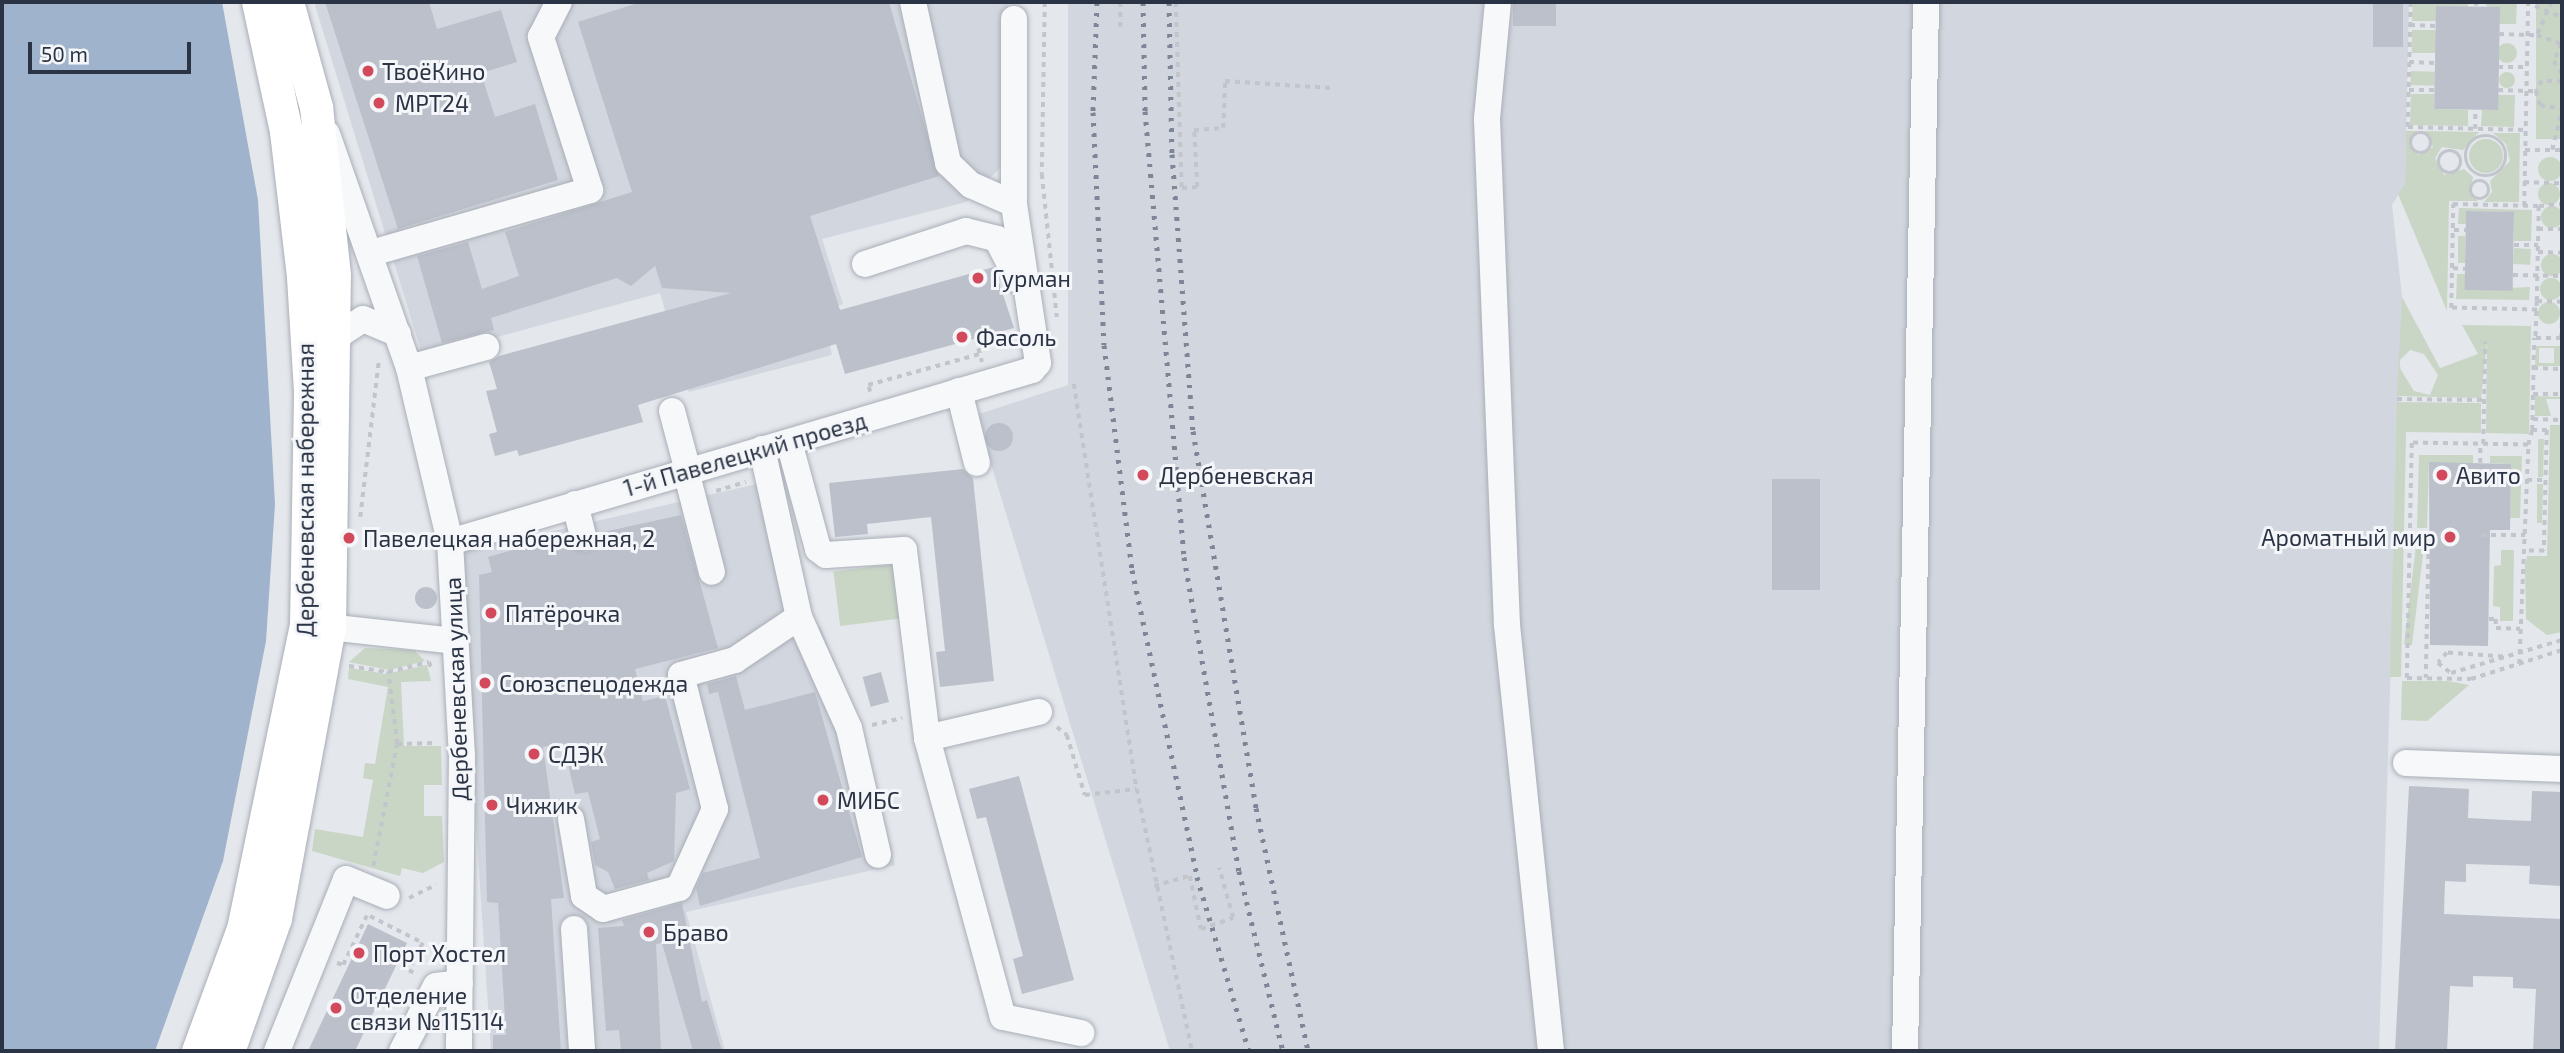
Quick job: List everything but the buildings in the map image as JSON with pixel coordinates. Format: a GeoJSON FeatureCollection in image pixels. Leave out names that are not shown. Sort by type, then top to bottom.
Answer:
{"type":"FeatureCollection","features":[{"type":"Feature","properties":{"kind":"main road","name":"Дербеневская набережная"},"geometry":{"type":"LineString","coordinates":[[198,1051],[243,929],[317,626],[310,391],[303,276],[286,131],[258,2]]}},
{"type":"Feature","properties":{"kind":"main road","name":"Дербеневская набережная"},"geometry":{"type":"LineString","coordinates":[[235,1049],[275,918],[317,626],[344,327],[316,107],[287,2]]}},
{"type":"Feature","properties":{"kind":"street"},"geometry":{"type":"LineString","coordinates":[[372,253],[590,190],[541,37],[559,2]]}},
{"type":"Feature","properties":{"kind":"street"},"geometry":{"type":"LineString","coordinates":[[913,2],[948,163],[971,186],[1014,204]]}},
{"type":"Feature","properties":{"kind":"street"},"geometry":{"type":"LineString","coordinates":[[1498,2],[1487,120],[1507,625],[1551,1051]]}},
{"type":"Feature","properties":{"kind":"street"},"geometry":{"type":"LineString","coordinates":[[1905,1051],[1926,2]]}},
{"type":"Feature","properties":{"kind":"street"},"geometry":{"type":"LineString","coordinates":[[1014,19],[1014,204],[1027,297]]}},
{"type":"Feature","properties":{"kind":"street","name":"Дербеневская улица"},"geometry":{"type":"LineString","coordinates":[[316,107],[383,286],[389,342],[409,368],[450,542],[462,755],[448,984],[459,1051]]}},
{"type":"Feature","properties":{"kind":"street"},"geometry":{"type":"LineString","coordinates":[[865,264],[966,231],[996,239],[1027,297]]}},
{"type":"Feature","properties":{"kind":"street"},"geometry":{"type":"LineString","coordinates":[[303,276],[312,295],[344,327],[389,342]]}},
{"type":"Feature","properties":{"kind":"street"},"geometry":{"type":"LineString","coordinates":[[344,327],[383,286]]}},
{"type":"Feature","properties":{"kind":"street","name":"1-й Павелецкий проезд"},"geometry":{"type":"LineString","coordinates":[[450,542],[958,391],[1038,363],[1027,297]]}},
{"type":"Feature","properties":{"kind":"street"},"geometry":{"type":"LineString","coordinates":[[409,368],[486,347]]}},
{"type":"Feature","properties":{"kind":"street"},"geometry":{"type":"LineString","coordinates":[[958,391],[977,463]]}},
{"type":"Feature","properties":{"kind":"street"},"geometry":{"type":"LineString","coordinates":[[672,411],[712,572]]}},
{"type":"Feature","properties":{"kind":"street"},"geometry":{"type":"LineString","coordinates":[[789,442],[818,549],[826,555],[904,550],[924,726],[1003,1017],[1081,1033]]}},
{"type":"Feature","properties":{"kind":"street"},"geometry":{"type":"LineString","coordinates":[[762,449],[799,617],[849,728],[878,855]]}},
{"type":"Feature","properties":{"kind":"street"},"geometry":{"type":"LineString","coordinates":[[575,504],[583,537]]}},
{"type":"Feature","properties":{"kind":"street"},"geometry":{"type":"LineString","coordinates":[[571,819],[584,896],[603,909],[679,888],[715,809],[681,676],[735,660],[799,617]]}},
{"type":"Feature","properties":{"kind":"street"},"geometry":{"type":"LineString","coordinates":[[317,626],[454,640]]}},
{"type":"Feature","properties":{"kind":"street"},"geometry":{"type":"LineString","coordinates":[[924,726],[1040,712]]}},
{"type":"Feature","properties":{"kind":"street"},"geometry":{"type":"LineString","coordinates":[[2406,763],[2562,769]]}},
{"type":"Feature","properties":{"kind":"street"},"geometry":{"type":"LineString","coordinates":[[277,1051],[314,951],[346,879],[384,899]]}},
{"type":"Feature","properties":{"kind":"street"},"geometry":{"type":"LineString","coordinates":[[574,929],[582,1051]]}},
{"type":"Feature","properties":{"kind":"street"},"geometry":{"type":"LineString","coordinates":[[402,1051],[448,984]]}},
{"type":"Feature","properties":{"kind":"path"},"geometry":{"type":"LineString","coordinates":[[1120,2],[1120,27]]}},
{"type":"Feature","properties":{"kind":"path"},"geometry":{"type":"LineString","coordinates":[[1176,2],[1182,188],[1197,187],[1194,130],[1223,128],[1225,81],[1331,88]]}},
{"type":"Feature","properties":{"kind":"path"},"geometry":{"type":"LineString","coordinates":[[2411,2],[2408,127],[2421,130],[2526,130]]}},
{"type":"Feature","properties":{"kind":"path"},"geometry":{"type":"LineString","coordinates":[[2537,35],[2552,2]]}},
{"type":"Feature","properties":{"kind":"path"},"geometry":{"type":"LineString","coordinates":[[2524,206],[2528,3],[2562,17]]}},
{"type":"Feature","properties":{"kind":"path"},"geometry":{"type":"LineString","coordinates":[[2410,25],[2436,26]]}},
{"type":"Feature","properties":{"kind":"path"},"geometry":{"type":"LineString","coordinates":[[2499,34],[2537,35],[2562,44],[2554,61],[2562,74]]}},
{"type":"Feature","properties":{"kind":"path"},"geometry":{"type":"LineString","coordinates":[[2409,62],[2435,63]]}},
{"type":"Feature","properties":{"kind":"path"},"geometry":{"type":"LineString","coordinates":[[2498,67],[2527,68]]}},
{"type":"Feature","properties":{"kind":"path"},"geometry":{"type":"LineString","coordinates":[[2552,150],[2562,109],[2540,105],[2536,91],[2542,80],[2562,82]]}},
{"type":"Feature","properties":{"kind":"path"},"geometry":{"type":"LineString","coordinates":[[2409,90],[2434,90]]}},
{"type":"Feature","properties":{"kind":"path"},"geometry":{"type":"LineString","coordinates":[[2498,90],[2536,91]]}},
{"type":"Feature","properties":{"kind":"path"},"geometry":{"type":"LineString","coordinates":[[2475,110],[2475,129]]}},
{"type":"Feature","properties":{"kind":"path"},"geometry":{"type":"LineString","coordinates":[[2486,129],[2486,135]]}},
{"type":"Feature","properties":{"kind":"path"},"geometry":{"type":"LineString","coordinates":[[2421,130],[2432,146],[2419,154],[2411,141],[2421,130]]}},
{"type":"Feature","properties":{"kind":"path"},"geometry":{"type":"LineString","coordinates":[[2481,199],[2489,192],[2482,179],[2463,160],[2446,152],[2439,166],[2454,173],[2463,160],[2470,142],[2486,135],[2500,140],[2507,155],[2501,170],[2482,179],[2471,188],[2481,199],[2481,205]]}},
{"type":"Feature","properties":{"kind":"path"},"geometry":{"type":"LineString","coordinates":[[2525,150],[2562,150]]}},
{"type":"Feature","properties":{"kind":"path"},"geometry":{"type":"LineString","coordinates":[[2524,182],[2562,183]]}},
{"type":"Feature","properties":{"kind":"path"},"geometry":{"type":"LineString","coordinates":[[2536,310],[2451,308],[2453,204],[2562,204]]}},
{"type":"Feature","properties":{"kind":"path"},"geometry":{"type":"LineString","coordinates":[[2519,664],[2528,445],[2532,430],[2539,206]]}},
{"type":"Feature","properties":{"kind":"path"},"geometry":{"type":"LineString","coordinates":[[2538,229],[2562,229]]}},
{"type":"Feature","properties":{"kind":"path"},"geometry":{"type":"LineString","coordinates":[[2453,230],[2466,230]]}},
{"type":"Feature","properties":{"kind":"path"},"geometry":{"type":"LineString","coordinates":[[2514,245],[2538,245]]}},
{"type":"Feature","properties":{"kind":"path"},"geometry":{"type":"LineString","coordinates":[[2538,252],[2562,253]]}},
{"type":"Feature","properties":{"kind":"path"},"geometry":{"type":"LineString","coordinates":[[2452,268],[2465,269]]}},
{"type":"Feature","properties":{"kind":"path"},"geometry":{"type":"LineString","coordinates":[[2513,275],[2562,276]]}},
{"type":"Feature","properties":{"kind":"path"},"geometry":{"type":"LineString","coordinates":[[2536,338],[2561,338],[2562,302],[2537,301]]}},
{"type":"Feature","properties":{"kind":"path"},"geometry":{"type":"LineString","coordinates":[[359,525],[389,342]]}},
{"type":"Feature","properties":{"kind":"path"},"geometry":{"type":"LineString","coordinates":[[2480,463],[2485,342]]}},
{"type":"Feature","properties":{"kind":"path"},"geometry":{"type":"LineString","coordinates":[[2533,368],[2562,369]]}},
{"type":"Feature","properties":{"kind":"path"},"geometry":{"type":"LineString","coordinates":[[1074,384],[1154,886],[1192,1051]]}},
{"type":"Feature","properties":{"kind":"path"},"geometry":{"type":"LineString","coordinates":[[2532,394],[2562,394]]}},
{"type":"Feature","properties":{"kind":"path"},"geometry":{"type":"LineString","coordinates":[[2397,399],[2484,400]]}},
{"type":"Feature","properties":{"kind":"path"},"geometry":{"type":"LineString","coordinates":[[2532,419],[2562,420]]}},
{"type":"Feature","properties":{"kind":"path"},"geometry":{"type":"LineString","coordinates":[[2525,551],[2544,551],[2547,430],[2532,430]]}},
{"type":"Feature","properties":{"kind":"path"},"geometry":{"type":"LineString","coordinates":[[2528,445],[2412,443],[2407,678],[2472,679],[2562,650]]}},
{"type":"Feature","properties":{"kind":"path"},"geometry":{"type":"LineString","coordinates":[[2527,480],[2546,481]]}},
{"type":"Feature","properties":{"kind":"path"},"geometry":{"type":"LineString","coordinates":[[2410,533],[2442,534]]}},
{"type":"Feature","properties":{"kind":"path"},"geometry":{"type":"LineString","coordinates":[[2426,678],[2429,534]]}},
{"type":"Feature","properties":{"kind":"path"},"geometry":{"type":"LineString","coordinates":[[2481,535],[2526,536]]}},
{"type":"Feature","properties":{"kind":"path"},"geometry":{"type":"LineString","coordinates":[[2488,619],[2496,619],[2496,628],[2520,629]]}},
{"type":"Feature","properties":{"kind":"path"},"geometry":{"type":"LineString","coordinates":[[2503,657],[2447,653],[2438,663],[2451,673],[2562,640]]}},
{"type":"Feature","properties":{"kind":"path"},"geometry":{"type":"LineString","coordinates":[[344,665],[388,672],[429,662]]}},
{"type":"Feature","properties":{"kind":"path"},"geometry":{"type":"LineString","coordinates":[[367,918],[384,899],[397,744],[388,672]]}},
{"type":"Feature","properties":{"kind":"path"},"geometry":{"type":"LineString","coordinates":[[1040,712],[1067,735],[1085,795],[1137,789]]}},
{"type":"Feature","properties":{"kind":"path"},"geometry":{"type":"LineString","coordinates":[[849,728],[924,726]]}},
{"type":"Feature","properties":{"kind":"path"},"geometry":{"type":"LineString","coordinates":[[397,744],[446,743]]}},
{"type":"Feature","properties":{"kind":"path"},"geometry":{"type":"LineString","coordinates":[[1154,886],[1190,876],[1201,929],[1233,918],[1219,868]]}},
{"type":"Feature","properties":{"kind":"path"},"geometry":{"type":"LineString","coordinates":[[314,951],[343,965],[367,918],[384,899],[449,879]]}},
{"type":"Feature","properties":{"kind":"path"},"geometry":{"type":"LineString","coordinates":[[367,918],[423,943],[409,970],[448,984]]}},
{"type":"Feature","properties":{"kind":"shaded area"},"geometry":{"type":"Polygon","coordinates":[[[314,2],[1008,2],[1005,163],[966,202],[822,239],[843,304],[822,311],[832,355],[689,392],[660,293],[423,357],[314,2]]]}},
{"type":"Feature","properties":{"kind":"shaded area"},"geometry":{"type":"Polygon","coordinates":[[[1068,2],[2409,2],[2405,184],[2392,205],[2402,297],[2379,1051],[1170,1051],[976,415],[1068,385],[1068,2]]]}},
{"type":"Feature","properties":{"kind":"shaded area"},"geometry":{"type":"Polygon","coordinates":[[[761,483],[797,641],[820,626],[861,727],[895,865],[686,912],[725,1051],[491,1051],[458,553],[761,483]]]}},
{"type":"Feature","properties":{"kind":"green space"},"geometry":{"type":"Polygon","coordinates":[[[2413,2],[2468,2],[2468,7],[2436,6],[2436,21],[2412,21],[2413,2]]]}},
{"type":"Feature","properties":{"kind":"green space"},"geometry":{"type":"Polygon","coordinates":[[[2484,2],[2517,2],[2516,24],[2499,24],[2484,2]]]}},
{"type":"Feature","properties":{"kind":"green space"},"geometry":{"type":"Polygon","coordinates":[[[2536,2],[2562,2],[2562,139],[2536,139],[2536,2]]]}},
{"type":"Feature","properties":{"kind":"green space"},"geometry":{"type":"Polygon","coordinates":[[[2412,30],[2436,30],[2436,53],[2412,53],[2412,30]]]}},
{"type":"Feature","properties":{"kind":"green space"},"geometry":{"type":"Polygon","coordinates":[[[2507,43],[2514,46],[2517,53],[2514,60],[2507,63],[2500,60],[2497,53],[2500,46],[2507,43]]]}},
{"type":"Feature","properties":{"kind":"green space"},"geometry":{"type":"Polygon","coordinates":[[[2411,71],[2435,72],[2434,86],[2411,85],[2411,71]]]}},
{"type":"Feature","properties":{"kind":"green space"},"geometry":{"type":"Polygon","coordinates":[[[2504,72],[2510,72],[2515,80],[2513,86],[2504,88],[2499,83],[2499,77],[2504,72]]]}},
{"type":"Feature","properties":{"kind":"green space"},"geometry":{"type":"Polygon","coordinates":[[[2411,94],[2434,94],[2434,109],[2468,110],[2468,126],[2410,125],[2411,94]]]}},
{"type":"Feature","properties":{"kind":"green space"},"geometry":{"type":"Polygon","coordinates":[[[2498,95],[2515,95],[2514,127],[2481,126],[2482,110],[2497,110],[2498,95]]]}},
{"type":"Feature","properties":{"kind":"green space"},"geometry":{"type":"Polygon","coordinates":[[[2406,131],[2418,131],[2410,141],[2418,155],[2433,147],[2425,131],[2479,132],[2463,150],[2442,147],[2435,158],[2444,175],[2464,169],[2473,177],[2470,193],[2478,201],[2449,201],[2447,311],[2398,194],[2405,184],[2406,131]]]}},
{"type":"Feature","properties":{"kind":"green space"},"geometry":{"type":"Polygon","coordinates":[[[2493,133],[2520,133],[2519,202],[2484,202],[2492,192],[2490,181],[2510,161],[2506,144],[2493,133]]]}},
{"type":"Feature","properties":{"kind":"green space"},"geometry":{"type":"Polygon","coordinates":[[[2486,139],[2498,144],[2503,156],[2498,168],[2486,173],[2474,168],[2469,156],[2474,144],[2486,139]]]}},
{"type":"Feature","properties":{"kind":"green space"},"geometry":{"type":"Polygon","coordinates":[[[2550,157],[2559,160],[2562,169],[2559,178],[2550,181],[2541,178],[2538,169],[2541,160],[2550,157]]]}},
{"type":"Feature","properties":{"kind":"green space"},"geometry":{"type":"Polygon","coordinates":[[[2549,183],[2557,186],[2560,194],[2557,202],[2549,205],[2541,202],[2538,194],[2541,186],[2549,183]]]}},
{"type":"Feature","properties":{"kind":"green space"},"geometry":{"type":"Polygon","coordinates":[[[2552,206],[2560,209],[2563,217],[2560,225],[2552,228],[2544,225],[2541,217],[2544,209],[2552,206]]]}},
{"type":"Feature","properties":{"kind":"green space"},"geometry":{"type":"Polygon","coordinates":[[[2459,208],[2532,210],[2531,241],[2514,241],[2514,212],[2466,211],[2466,224],[2458,224],[2459,208]]]}},
{"type":"Feature","properties":{"kind":"green space"},"geometry":{"type":"Polygon","coordinates":[[[2458,236],[2465,236],[2465,263],[2458,263],[2458,236]]]}},
{"type":"Feature","properties":{"kind":"green space"},"geometry":{"type":"Polygon","coordinates":[[[2514,248],[2531,249],[2530,265],[2513,264],[2514,248]]]}},
{"type":"Feature","properties":{"kind":"green space"},"geometry":{"type":"Polygon","coordinates":[[[2552,254],[2560,257],[2563,265],[2560,273],[2552,276],[2544,273],[2541,265],[2544,257],[2552,254]]]}},
{"type":"Feature","properties":{"kind":"green space"},"geometry":{"type":"Polygon","coordinates":[[[2457,274],[2465,274],[2465,290],[2530,287],[2529,300],[2456,299],[2457,274]]]}},
{"type":"Feature","properties":{"kind":"green space"},"geometry":{"type":"Polygon","coordinates":[[[2551,278],[2559,281],[2562,289],[2559,297],[2551,300],[2543,297],[2540,289],[2543,281],[2551,278]]]}},
{"type":"Feature","properties":{"kind":"green space"},"geometry":{"type":"Polygon","coordinates":[[[2402,297],[2440,368],[2478,354],[2462,325],[2531,326],[2529,434],[2486,433],[2487,341],[2481,398],[2397,396],[2402,297]],[[2410,350],[2399,361],[2401,370],[2414,391],[2430,395],[2438,375],[2424,354],[2410,350]]]}},
{"type":"Feature","properties":{"kind":"green space"},"geometry":{"type":"Polygon","coordinates":[[[2549,302],[2557,305],[2560,313],[2557,321],[2549,324],[2541,321],[2538,313],[2541,305],[2549,302]]]}},
{"type":"Feature","properties":{"kind":"green space"},"geometry":{"type":"Polygon","coordinates":[[[2536,346],[2562,346],[2562,366],[2535,366],[2536,346]],[[2539,348],[2539,363],[2554,363],[2554,348],[2539,348]]]}},
{"type":"Feature","properties":{"kind":"green space"},"geometry":{"type":"Polygon","coordinates":[[[2535,396],[2562,397],[2562,416],[2561,399],[2546,399],[2551,416],[2535,416],[2535,396]]]}},
{"type":"Feature","properties":{"kind":"green space"},"geometry":{"type":"Polygon","coordinates":[[[2397,402],[2481,403],[2481,433],[2406,432],[2401,677],[2390,677],[2397,402]]]}},
{"type":"Feature","properties":{"kind":"green space"},"geometry":{"type":"Polygon","coordinates":[[[2550,425],[2562,425],[2562,632],[2547,635],[2526,619],[2525,566],[2527,556],[2547,556],[2550,425]]]}},
{"type":"Feature","properties":{"kind":"green space"},"geometry":{"type":"Polygon","coordinates":[[[2538,439],[2544,439],[2543,477],[2538,477],[2538,439]]]}},
{"type":"Feature","properties":{"kind":"green space"},"geometry":{"type":"Polygon","coordinates":[[[2419,455],[2473,455],[2473,463],[2429,463],[2427,528],[2417,528],[2419,455]]]}},
{"type":"Feature","properties":{"kind":"green space"},"geometry":{"type":"Polygon","coordinates":[[[2490,456],[2522,456],[2520,518],[2510,518],[2511,464],[2490,463],[2490,456]]]}},
{"type":"Feature","properties":{"kind":"green space"},"geometry":{"type":"Polygon","coordinates":[[[2537,484],[2543,484],[2542,523],[2537,523],[2537,484]]]}},
{"type":"Feature","properties":{"kind":"green space"},"geometry":{"type":"Polygon","coordinates":[[[2417,538],[2425,539],[2412,645],[2404,644],[2417,538]]]}},
{"type":"Feature","properties":{"kind":"green space"},"geometry":{"type":"Polygon","coordinates":[[[2501,550],[2514,550],[2513,621],[2500,621],[2500,607],[2493,606],[2494,566],[2501,565],[2501,550]]]}},
{"type":"Feature","properties":{"kind":"green space"},"geometry":{"type":"Polygon","coordinates":[[[894,564],[901,619],[840,626],[833,571],[894,564]]]}},
{"type":"Feature","properties":{"kind":"green space"},"geometry":{"type":"Polygon","coordinates":[[[365,648],[414,650],[425,661],[389,670],[349,662],[365,648]]]}},
{"type":"Feature","properties":{"kind":"green space"},"geometry":{"type":"Polygon","coordinates":[[[427,665],[431,681],[401,682],[404,746],[441,746],[442,785],[424,785],[424,816],[442,816],[444,862],[423,873],[402,868],[400,876],[312,851],[315,829],[363,837],[373,780],[363,778],[365,763],[375,764],[388,687],[348,679],[349,668],[386,674],[427,665]]]}},
{"type":"Feature","properties":{"kind":"green space"},"geometry":{"type":"Polygon","coordinates":[[[2402,681],[2448,681],[2469,685],[2427,721],[2401,720],[2402,681]]]}},
{"type":"Feature","properties":{"kind":"water"},"geometry":{"type":"Polygon","coordinates":[[[2,2],[222,2],[258,200],[275,504],[266,641],[223,861],[155,1051],[2,1051],[2,2]]]}},
{"type":"Feature","properties":{"kind":"railway"},"geometry":{"type":"LineString","coordinates":[[1097,2],[1093,112],[1104,345],[1132,570],[1197,877],[1249,1051]]}},
{"type":"Feature","properties":{"kind":"railway"},"geometry":{"type":"LineString","coordinates":[[1143,2],[1145,111],[1184,557],[1239,871],[1283,1051]]}},
{"type":"Feature","properties":{"kind":"railway"},"geometry":{"type":"LineString","coordinates":[[1169,2],[1172,154],[1193,431],[1256,808],[1308,1051]]}},
{"type":"Feature","properties":{"kind":"place","name":"ТвоёКино"},"geometry":{"type":"Point","coordinates":[368,71]}},
{"type":"Feature","properties":{"kind":"place","name":"МРТ24"},"geometry":{"type":"Point","coordinates":[379,103]}},
{"type":"Feature","properties":{"kind":"place","name":"Гурман"},"geometry":{"type":"Point","coordinates":[978,278]}},
{"type":"Feature","properties":{"kind":"place","name":"Фасоль"},"geometry":{"type":"Point","coordinates":[962,337]}},
{"type":"Feature","properties":{"kind":"place","name":"Дербеневская"},"geometry":{"type":"Point","coordinates":[1143,475]}},
{"type":"Feature","properties":{"kind":"place","name":"Авито"},"geometry":{"type":"Point","coordinates":[2442,475]}},
{"type":"Feature","properties":{"kind":"place","name":"Ароматный мир"},"geometry":{"type":"Point","coordinates":[2450,537]}},
{"type":"Feature","properties":{"kind":"place","name":"Павелецкая набережная, 2"},"geometry":{"type":"Point","coordinates":[349,538]}},
{"type":"Feature","properties":{"kind":"place","name":"Пятёрочка"},"geometry":{"type":"Point","coordinates":[491,613]}},
{"type":"Feature","properties":{"kind":"place","name":"Союзспецодежда"},"geometry":{"type":"Point","coordinates":[485,683]}},
{"type":"Feature","properties":{"kind":"place","name":"СДЭК"},"geometry":{"type":"Point","coordinates":[534,754]}},
{"type":"Feature","properties":{"kind":"place","name":"МИБС"},"geometry":{"type":"Point","coordinates":[823,800]}},
{"type":"Feature","properties":{"kind":"place","name":"Чижик"},"geometry":{"type":"Point","coordinates":[492,805]}},
{"type":"Feature","properties":{"kind":"place","name":"Браво"},"geometry":{"type":"Point","coordinates":[649,932]}},
{"type":"Feature","properties":{"kind":"place","name":"Порт Хостел"},"geometry":{"type":"Point","coordinates":[359,953]}},
{"type":"Feature","properties":{"kind":"place","name":"Отделение связи №115114"},"geometry":{"type":"Point","coordinates":[336,1008]}}]}
